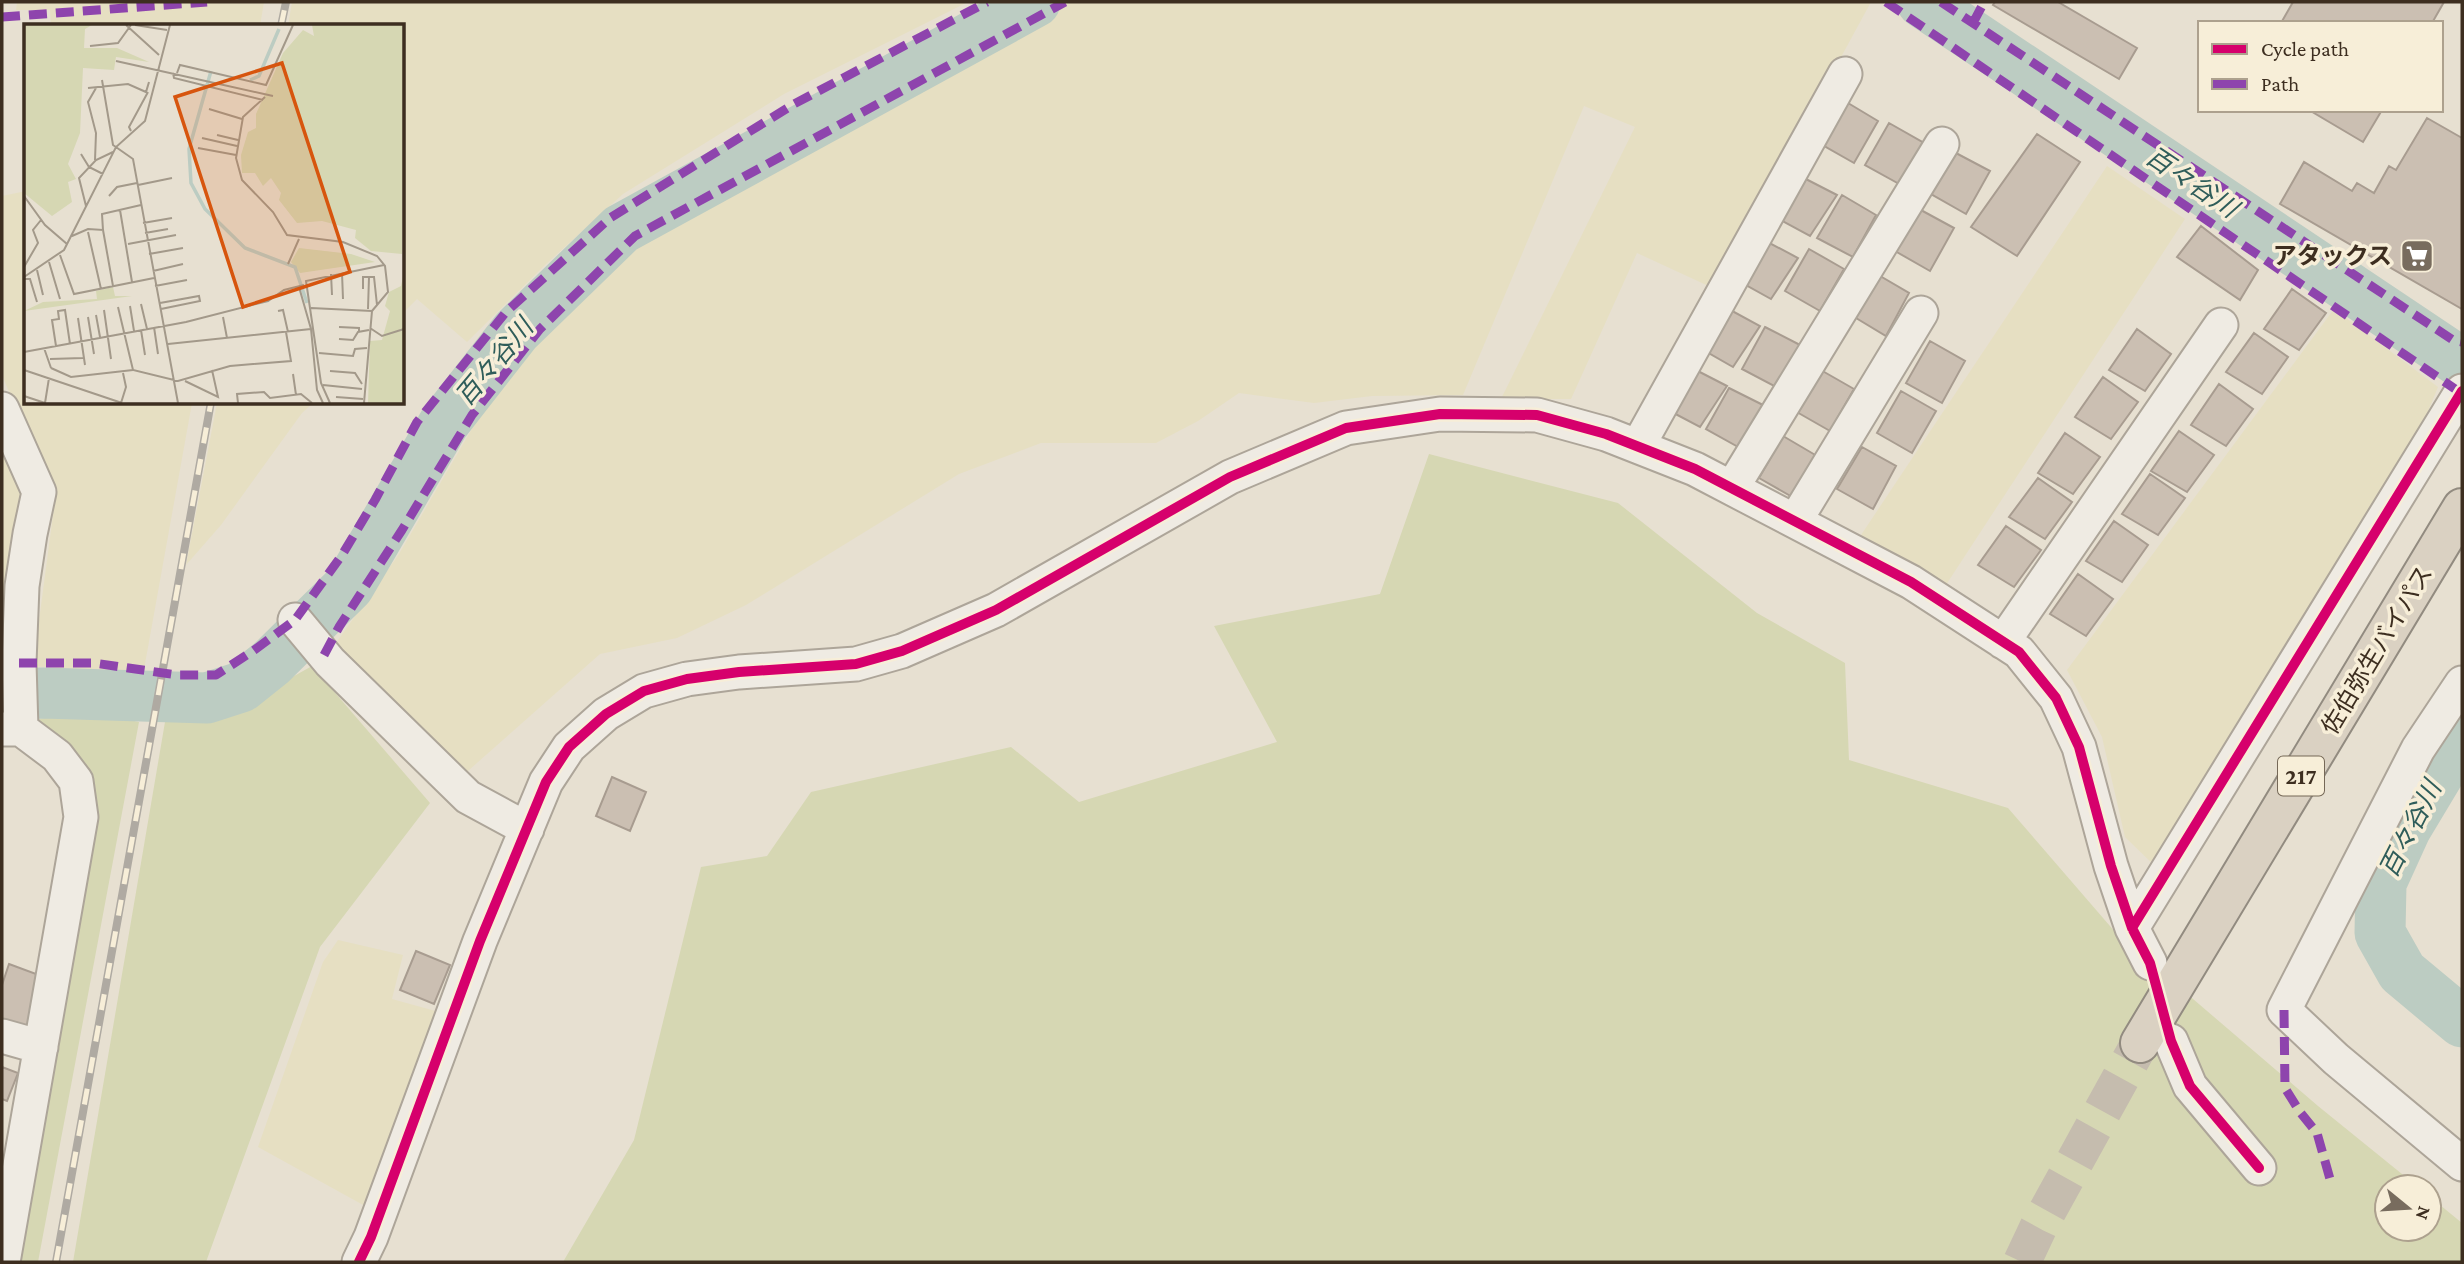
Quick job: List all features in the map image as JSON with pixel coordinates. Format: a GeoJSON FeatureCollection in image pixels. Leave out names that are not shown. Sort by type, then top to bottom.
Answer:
{"type":"FeatureCollection","features":[{"type":"Feature","properties":{"kind":"highway","name":"佐伯弥生バイパス"},"geometry":{"type":"LineString","coordinates":[[2155,1042],[2462,508]]}},
{"type":"Feature","properties":{"kind":"street"},"geometry":{"type":"LineString","coordinates":[[1638,446],[1845,74]]}},
{"type":"Feature","properties":{"kind":"street"},"geometry":{"type":"LineString","coordinates":[[1732,488],[1942,144]]}},
{"type":"Feature","properties":{"kind":"street"},"geometry":{"type":"LineString","coordinates":[[1795,521],[1921,313]]}},
{"type":"Feature","properties":{"kind":"street"},"geometry":{"type":"LineString","coordinates":[[2003,642],[2221,325]]}},
{"type":"Feature","properties":{"kind":"street"},"geometry":{"type":"LineString","coordinates":[[2132,928],[2462,391]]}},
{"type":"Feature","properties":{"kind":"street"},"geometry":{"type":"LineString","coordinates":[[2,409],[39,492],[30,534],[11,664],[11,729],[57,756],[76,781],[81,817],[41,1047],[10,1173],[3,1262]]}},
{"type":"Feature","properties":{"kind":"street"},"geometry":{"type":"LineString","coordinates":[[359,1262],[371,1237],[480,941],[546,782],[569,747],[606,714],[644,691],[687,679],[856,664],[902,651],[996,610],[1230,477],[1346,428],[1440,414],[1538,415],[1606,434],[1695,469],[1911,582],[2020,652],[2056,698],[2079,747],[2111,866],[2132,928],[2150,962]]}},
{"type":"Feature","properties":{"kind":"street"},"geometry":{"type":"LineString","coordinates":[[295,620],[330,662],[468,797],[527,829]]}},
{"type":"Feature","properties":{"kind":"street"},"geometry":{"type":"LineString","coordinates":[[2462,682],[2418,750],[2284,1010],[2336,1059],[2462,1164]]}},
{"type":"Feature","properties":{"kind":"street"},"geometry":{"type":"LineString","coordinates":[[2,1036],[41,1047]]}},
{"type":"Feature","properties":{"kind":"street"},"geometry":{"type":"LineString","coordinates":[[2155,1042],[2259,1168]]}},
{"type":"Feature","properties":{"kind":"shaded area"},"geometry":{"type":"Polygon","coordinates":[[[17,2],[264,2],[260,24],[51,24],[50,10],[16,10],[17,2]]]}},
{"type":"Feature","properties":{"kind":"shaded area"},"geometry":{"type":"Polygon","coordinates":[[[292,2],[968,2],[784,94],[623,194],[545,265],[467,342],[417,299],[404,312],[404,24],[288,24],[292,2]]]}},
{"type":"Feature","properties":{"kind":"shaded area"},"geometry":{"type":"Polygon","coordinates":[[[1069,2],[1871,2],[1715,289],[1637,253],[1571,399],[1501,399],[1635,127],[1584,106],[1463,395],[1372,396],[1314,403],[1239,393],[1198,421],[1156,443],[1041,443],[959,474],[746,605],[677,638],[600,654],[460,778],[331,650],[399,554],[480,415],[560,314],[639,238],[973,50],[1069,2]]]}},
{"type":"Feature","properties":{"kind":"shaded area"},"geometry":{"type":"Polygon","coordinates":[[[2107,166],[2185,219],[1942,591],[1855,544],[2107,166]]]}},
{"type":"Feature","properties":{"kind":"shaded area"},"geometry":{"type":"Polygon","coordinates":[[[24,191],[24,404],[192,404],[143,675],[33,666],[55,500],[2,375],[2,196],[24,191]]]}},
{"type":"Feature","properties":{"kind":"shaded area"},"geometry":{"type":"Polygon","coordinates":[[[2334,309],[2438,387],[2413,448],[2157,868],[2125,837],[2102,737],[2067,670],[2334,309]]]}},
{"type":"Feature","properties":{"kind":"shaded area"},"geometry":{"type":"Polygon","coordinates":[[[217,404],[312,404],[302,413],[221,525],[186,565],[217,404]]]}},
{"type":"Feature","properties":{"kind":"shaded area"},"geometry":{"type":"Polygon","coordinates":[[[2,439],[26,491],[9,652],[2,653],[2,439]]]}},
{"type":"Feature","properties":{"kind":"shaded area"},"geometry":{"type":"Polygon","coordinates":[[[338,940],[403,955],[392,999],[439,1012],[365,1206],[258,1147],[323,962],[338,940]]]}},
{"type":"Feature","properties":{"kind":"green space"},"geometry":{"type":"Polygon","coordinates":[[[1429,454],[1618,503],[1757,613],[1845,663],[1849,760],[2008,808],[2116,933],[2401,1173],[2373,1173],[2373,1243],[2443,1243],[2443,1207],[2462,1223],[2462,1262],[563,1262],[634,1140],[701,867],[767,856],[811,792],[1011,747],[1079,802],[1277,742],[1214,626],[1380,594],[1429,454]]]}},
{"type":"Feature","properties":{"kind":"green space"},"geometry":{"type":"Polygon","coordinates":[[[312,666],[430,803],[320,947],[206,1262],[73,1262],[165,722],[230,712],[312,666]]]}},
{"type":"Feature","properties":{"kind":"green space"},"geometry":{"type":"Polygon","coordinates":[[[81,710],[139,722],[38,1262],[12,1262],[89,826],[30,721],[81,710]]]}},
{"type":"Feature","properties":{"kind":"building"},"geometry":{"type":"Polygon","coordinates":[[[1995,2],[2058,2],[2137,48],[2119,79],[1993,5],[1995,2]]]}},
{"type":"Feature","properties":{"kind":"building"},"geometry":{"type":"Polygon","coordinates":[[[2293,2],[2444,2],[2433,21],[2282,21],[2293,2]]]}},
{"type":"Feature","properties":{"kind":"building"},"geometry":{"type":"Polygon","coordinates":[[[1843,100],[1878,121],[1854,163],[1819,143],[1843,100]]]}},
{"type":"Feature","properties":{"kind":"building"},"geometry":{"type":"Polygon","coordinates":[[[2312,112],[2381,112],[2363,142],[2312,112]]]}},
{"type":"Feature","properties":{"kind":"building","name":"アタックス"},"geometry":{"type":"Polygon","coordinates":[[[2427,118],[2462,138],[2462,309],[2280,204],[2304,162],[2352,191],[2357,183],[2374,193],[2389,166],[2396,170],[2427,118]]]}},
{"type":"Feature","properties":{"kind":"building"},"geometry":{"type":"Polygon","coordinates":[[[1889,123],[1924,143],[1901,185],[1865,165],[1889,123]]]}},
{"type":"Feature","properties":{"kind":"building"},"geometry":{"type":"Polygon","coordinates":[[[2037,134],[2080,162],[2017,256],[1971,227],[2037,134]]]}},
{"type":"Feature","properties":{"kind":"building"},"geometry":{"type":"Polygon","coordinates":[[[1954,152],[1990,171],[1966,214],[1931,194],[1954,152]]]}},
{"type":"Feature","properties":{"kind":"building"},"geometry":{"type":"Polygon","coordinates":[[[1800,176],[1837,195],[1810,236],[1777,218],[1800,176]]]}},
{"type":"Feature","properties":{"kind":"building"},"geometry":{"type":"Polygon","coordinates":[[[1842,195],[1876,215],[1853,257],[1817,238],[1842,195]]]}},
{"type":"Feature","properties":{"kind":"building"},"geometry":{"type":"Polygon","coordinates":[[[1919,209],[1954,228],[1930,271],[1895,251],[1919,209]]]}},
{"type":"Feature","properties":{"kind":"building"},"geometry":{"type":"Polygon","coordinates":[[[2201,226],[2258,270],[2240,300],[2177,257],[2201,226]]]}},
{"type":"Feature","properties":{"kind":"building"},"geometry":{"type":"Polygon","coordinates":[[[1760,238],[1798,258],[1771,299],[1737,280],[1760,238]]]}},
{"type":"Feature","properties":{"kind":"building"},"geometry":{"type":"Polygon","coordinates":[[[1809,249],[1844,269],[1820,311],[1785,291],[1809,249]]]}},
{"type":"Feature","properties":{"kind":"building"},"geometry":{"type":"Polygon","coordinates":[[[1875,273],[1909,293],[1886,336],[1851,315],[1875,273]]]}},
{"type":"Feature","properties":{"kind":"building"},"geometry":{"type":"Polygon","coordinates":[[[2292,289],[2326,313],[2299,350],[2264,329],[2292,289]]]}},
{"type":"Feature","properties":{"kind":"building"},"geometry":{"type":"Polygon","coordinates":[[[1723,306],[1760,326],[1733,367],[1700,348],[1723,306]]]}},
{"type":"Feature","properties":{"kind":"building"},"geometry":{"type":"Polygon","coordinates":[[[1765,327],[1802,346],[1776,387],[1742,369],[1765,327]]]}},
{"type":"Feature","properties":{"kind":"building"},"geometry":{"type":"Polygon","coordinates":[[[2137,329],[2171,354],[2145,391],[2109,370],[2137,329]]]}},
{"type":"Feature","properties":{"kind":"building"},"geometry":{"type":"Polygon","coordinates":[[[2254,333],[2288,357],[2262,394],[2226,372],[2254,333]]]}},
{"type":"Feature","properties":{"kind":"building"},"geometry":{"type":"Polygon","coordinates":[[[1930,341],[1965,361],[1942,403],[1906,383],[1930,341]]]}},
{"type":"Feature","properties":{"kind":"building"},"geometry":{"type":"Polygon","coordinates":[[[1690,367],[1727,386],[1700,427],[1666,409],[1690,367]]]}},
{"type":"Feature","properties":{"kind":"building"},"geometry":{"type":"Polygon","coordinates":[[[1819,369],[1854,389],[1830,431],[1795,411],[1819,369]]]}},
{"type":"Feature","properties":{"kind":"building"},"geometry":{"type":"Polygon","coordinates":[[[2103,377],[2138,402],[2111,439],[2075,417],[2103,377]]]}},
{"type":"Feature","properties":{"kind":"building"},"geometry":{"type":"Polygon","coordinates":[[[2219,384],[2253,409],[2226,446],[2191,425],[2219,384]]]}},
{"type":"Feature","properties":{"kind":"building"},"geometry":{"type":"Polygon","coordinates":[[[1729,388],[1767,407],[1740,448],[1706,429],[1729,388]]]}},
{"type":"Feature","properties":{"kind":"building"},"geometry":{"type":"Polygon","coordinates":[[[1901,391],[1936,411],[1912,453],[1877,433],[1901,391]]]}},
{"type":"Feature","properties":{"kind":"building"},"geometry":{"type":"Polygon","coordinates":[[[2179,431],[2214,455],[2187,492],[2151,471],[2179,431]]]}},
{"type":"Feature","properties":{"kind":"building"},"geometry":{"type":"Polygon","coordinates":[[[2065,433],[2100,457],[2073,494],[2038,473],[2065,433]]]}},
{"type":"Feature","properties":{"kind":"building"},"geometry":{"type":"Polygon","coordinates":[[[1783,436],[1817,456],[1794,498],[1759,478],[1783,436]]]}},
{"type":"Feature","properties":{"kind":"building"},"geometry":{"type":"Polygon","coordinates":[[[1862,447],[1896,466],[1873,509],[1837,489],[1862,447]]]}},
{"type":"Feature","properties":{"kind":"building"},"geometry":{"type":"Polygon","coordinates":[[[2150,474],[2185,498],[2158,535],[2122,514],[2150,474]]]}},
{"type":"Feature","properties":{"kind":"building"},"geometry":{"type":"Polygon","coordinates":[[[2038,478],[2072,502],[2045,539],[2009,517],[2038,478]]]}},
{"type":"Feature","properties":{"kind":"building"},"geometry":{"type":"Polygon","coordinates":[[[2114,521],[2148,545],[2122,582],[2086,561],[2114,521]]]}},
{"type":"Feature","properties":{"kind":"building"},"geometry":{"type":"Polygon","coordinates":[[[2006,526],[2041,550],[2014,587],[1978,565],[2006,526]]]}},
{"type":"Feature","properties":{"kind":"building"},"geometry":{"type":"Polygon","coordinates":[[[2078,574],[2113,599],[2086,636],[2050,614],[2078,574]]]}},
{"type":"Feature","properties":{"kind":"building"},"geometry":{"type":"Polygon","coordinates":[[[612,777],[646,792],[630,831],[596,816],[612,777]]]}},
{"type":"Feature","properties":{"kind":"building"},"geometry":{"type":"Polygon","coordinates":[[[416,951],[450,965],[434,1004],[400,990],[416,951]]]}},
{"type":"Feature","properties":{"kind":"building"},"geometry":{"type":"Polygon","coordinates":[[[9,964],[47,978],[28,1031],[2,1021],[2,985],[9,964]]]}},
{"type":"Feature","properties":{"kind":"building"},"geometry":{"type":"Polygon","coordinates":[[[2,1067],[18,1073],[7,1101],[2,1099],[2,1067]]]}},
{"type":"Feature","properties":{"kind":"waterway","name":"百々谷川"},"geometry":{"type":"LineString","coordinates":[[2,694],[207,698],[241,687],[271,663],[349,586],[444,423],[516,331],[621,229],[1035,2]]}},
{"type":"Feature","properties":{"kind":"waterway","name":"百々谷川"},"geometry":{"type":"LineString","coordinates":[[1922,2],[2462,363]]}},
{"type":"Feature","properties":{"kind":"waterway","name":"百々谷川"},"geometry":{"type":"LineString","coordinates":[[2462,735],[2406,828],[2381,883],[2380,933],[2402,972],[2462,1022]]}},
{"type":"Feature","properties":{"kind":"tunnel"},"geometry":{"type":"LineString","coordinates":[[2022,1262],[2140,1043]]}},
{"type":"Feature","properties":{"kind":"railway"},"geometry":{"type":"LineString","coordinates":[[281,24],[286,2]]}},
{"type":"Feature","properties":{"kind":"railway"},"geometry":{"type":"LineString","coordinates":[[56,1262],[211,404]]}},
{"type":"Feature","properties":{"kind":"marked path"},"geometry":{"type":"LineString","coordinates":[[2,17],[207,2]]}},
{"type":"Feature","properties":{"kind":"marked path"},"geometry":{"type":"LineString","coordinates":[[19,663],[94,663],[177,675],[216,675],[253,651],[295,620],[342,555],[417,422],[506,312],[610,218],[794,104],[987,2]]}},
{"type":"Feature","properties":{"kind":"marked path"},"geometry":{"type":"LineString","coordinates":[[324,655],[472,415],[540,329],[635,236],[1065,2]]}},
{"type":"Feature","properties":{"kind":"marked path"},"geometry":{"type":"LineString","coordinates":[[1886,2],[2461,393]]}},
{"type":"Feature","properties":{"kind":"marked path"},"geometry":{"type":"LineString","coordinates":[[1941,2],[2453,340],[2462,342]]}},
{"type":"Feature","properties":{"kind":"marked path"},"geometry":{"type":"LineString","coordinates":[[1973,23],[1984,2]]}},
{"type":"Feature","properties":{"kind":"marked path"},"geometry":{"type":"LineString","coordinates":[[2284,1010],[2285,1088],[2317,1133],[2332,1186]]}},
{"type":"Feature","properties":{"kind":"cycle path"},"geometry":{"type":"LineString","coordinates":[[2132,928],[2462,391]]}},
{"type":"Feature","properties":{"kind":"cycle path"},"geometry":{"type":"LineString","coordinates":[[359,1262],[371,1237],[480,941],[546,782],[569,747],[606,714],[644,691],[687,679],[739,672],[856,664],[902,651],[996,610],[1230,477],[1346,428],[1440,414],[1537,415],[1606,434],[1695,469],[1911,582],[2019,652],[2056,698],[2079,747],[2111,866],[2132,928],[2150,963],[2171,1041],[2190,1086],[2259,1168]]}},
{"type":"Feature","properties":{"kind":"place","name":"アタックス"},"geometry":{"type":"Point","coordinates":[2417,256]}}]}
